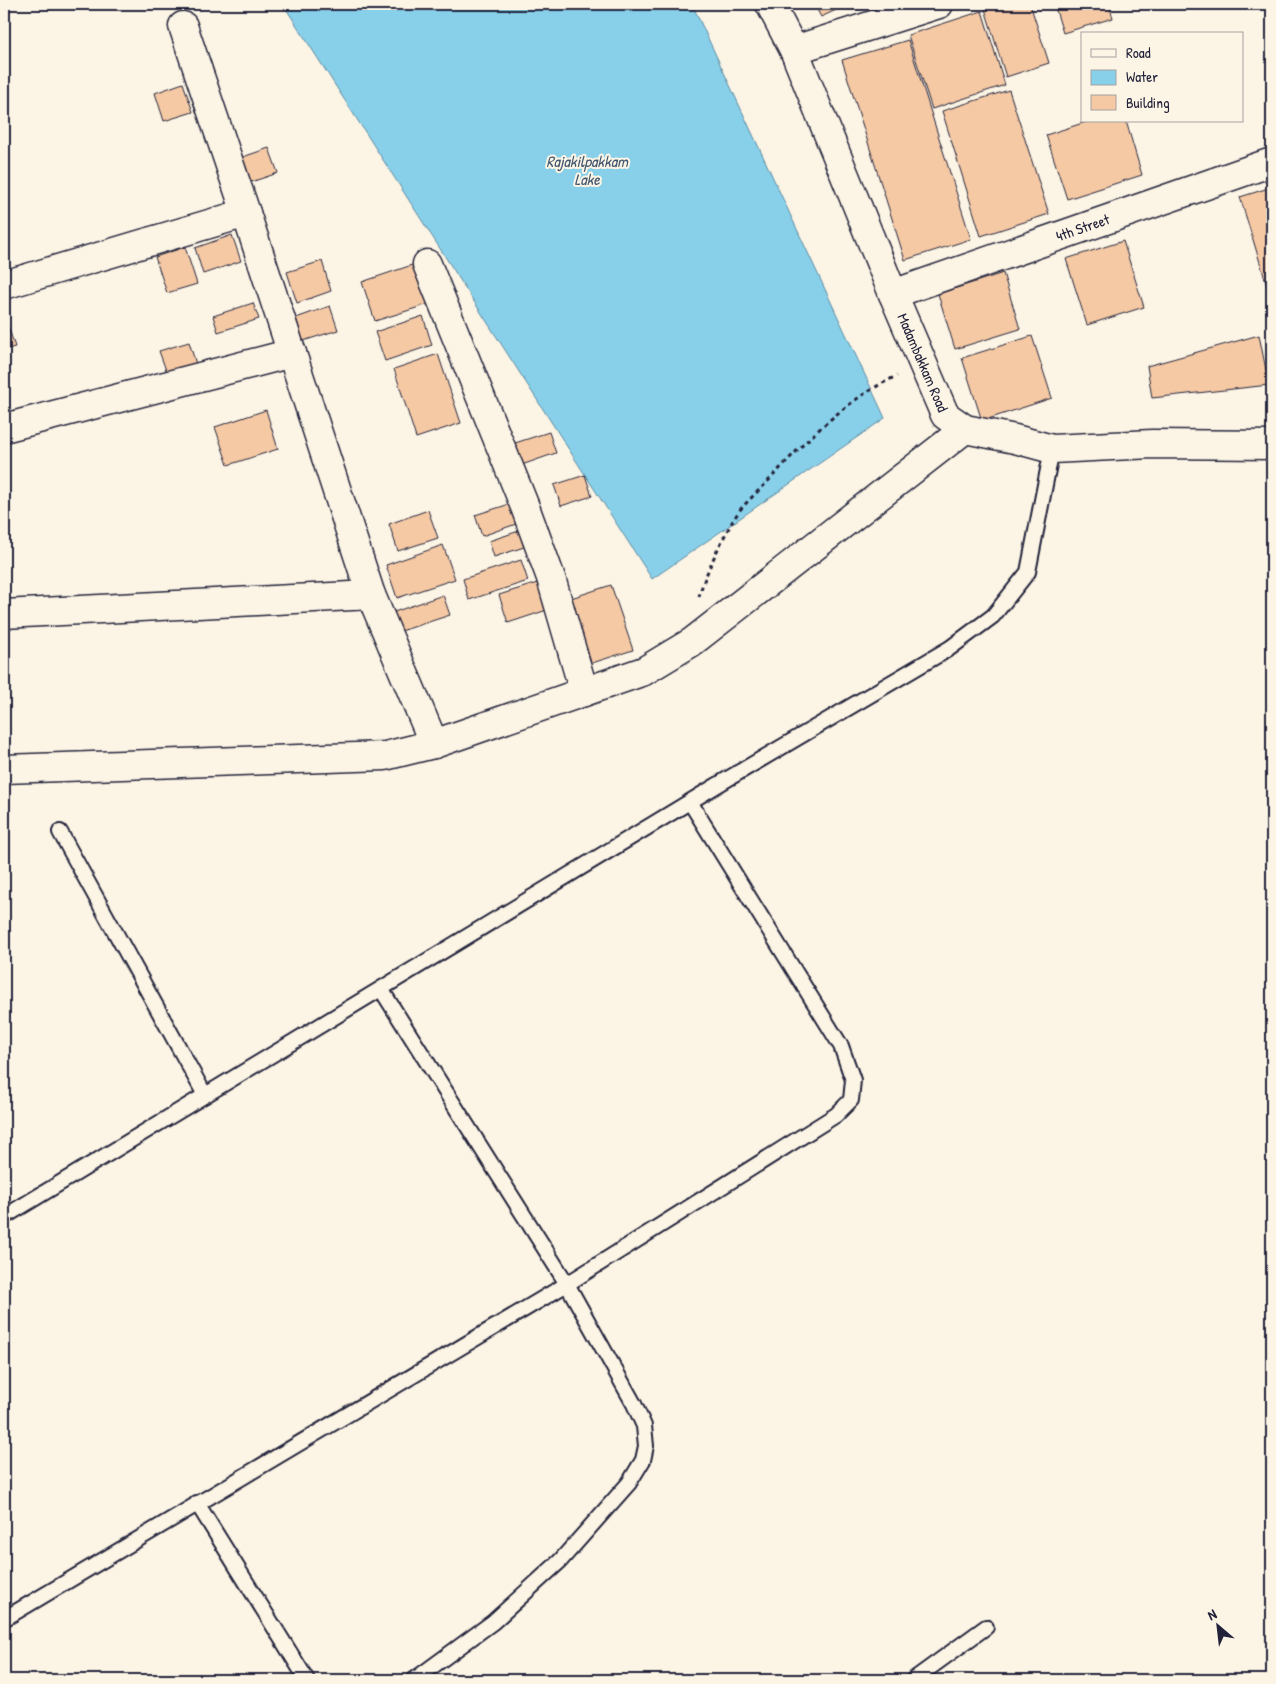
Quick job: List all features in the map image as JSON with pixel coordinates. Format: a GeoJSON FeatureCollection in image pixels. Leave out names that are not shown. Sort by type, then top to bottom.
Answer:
{"type":"FeatureCollection","features":[{"type":"Feature","properties":{"kind":"street","name":"Madambakkam Road"},"geometry":{"type":"LineString","coordinates":[[770,4],[794,50],[893,294],[945,415],[965,428],[1052,449],[1152,444],[1272,444]]}},
{"type":"Feature","properties":{"kind":"street"},"geometry":{"type":"LineString","coordinates":[[794,50],[939,4]]}},
{"type":"Feature","properties":{"kind":"street"},"geometry":{"type":"LineString","coordinates":[[183,26],[372,595],[434,744]]}},
{"type":"Feature","properties":{"kind":"street","name":"4th Street"},"geometry":{"type":"LineString","coordinates":[[893,294],[1272,162]]}},
{"type":"Feature","properties":{"kind":"street"},"geometry":{"type":"LineString","coordinates":[[4,285],[246,213]]}},
{"type":"Feature","properties":{"kind":"street"},"geometry":{"type":"LineString","coordinates":[[427,264],[525,507],[550,578],[584,692]]}},
{"type":"Feature","properties":{"kind":"street"},"geometry":{"type":"LineString","coordinates":[[4,428],[292,353]]}},
{"type":"Feature","properties":{"kind":"street"},"geometry":{"type":"LineString","coordinates":[[4,770],[385,756],[434,744],[644,671],[692,642],[965,428]]}},
{"type":"Feature","properties":{"kind":"street"},"geometry":{"type":"LineString","coordinates":[[4,614],[372,595]]}},
{"type":"Feature","properties":{"kind":"lane"},"geometry":{"type":"LineString","coordinates":[[4,1217],[690,802],[950,648],[993,616],[1028,572],[1052,449]]}},
{"type":"Feature","properties":{"kind":"lane"},"geometry":{"type":"LineString","coordinates":[[4,1619],[568,1284],[836,1116],[851,1100],[853,1080],[841,1046],[690,802]]}},
{"type":"Feature","properties":{"kind":"lane"},"geometry":{"type":"LineString","coordinates":[[60,832],[205,1095]]}},
{"type":"Feature","properties":{"kind":"lane"},"geometry":{"type":"LineString","coordinates":[[381,989],[568,1284],[634,1404],[644,1426],[646,1446],[643,1460],[629,1484],[560,1561],[492,1622],[414,1680]]}},
{"type":"Feature","properties":{"kind":"lane"},"geometry":{"type":"LineString","coordinates":[[197,1503],[308,1680]]}},
{"type":"Feature","properties":{"kind":"lane"},"geometry":{"type":"LineString","coordinates":[[913,1680],[986,1627]]}},
{"type":"Feature","properties":{"kind":"path"},"geometry":{"type":"LineString","coordinates":[[692,642],[700,593],[716,555],[740,511],[795,453],[834,416],[880,384],[923,365]]}},
{"type":"Feature","properties":{"kind":"water","name":"Rajakilpakkam Lake"},"geometry":{"type":"Polygon","coordinates":[[[283,4],[692,4],[885,418],[652,579],[283,4]]]}},
{"type":"Feature","properties":{"kind":"building"},"geometry":{"type":"Polygon","coordinates":[[[814,4],[849,4],[821,17],[814,4]]]}},
{"type":"Feature","properties":{"kind":"building"},"geometry":{"type":"Polygon","coordinates":[[[1001,4],[1030,4],[1049,63],[1006,77],[985,9],[1001,4]]]}},
{"type":"Feature","properties":{"kind":"building"},"geometry":{"type":"Polygon","coordinates":[[[1054,4],[1109,4],[1113,18],[1063,33],[1054,4]]]}},
{"type":"Feature","properties":{"kind":"building"},"geometry":{"type":"Polygon","coordinates":[[[982,11],[1005,85],[932,109],[908,35],[982,11]]]}},
{"type":"Feature","properties":{"kind":"building"},"geometry":{"type":"Polygon","coordinates":[[[908,40],[971,239],[905,260],[842,60],[908,40]]]}},
{"type":"Feature","properties":{"kind":"building"},"geometry":{"type":"Polygon","coordinates":[[[183,83],[193,112],[164,121],[155,93],[183,83]]]}},
{"type":"Feature","properties":{"kind":"building"},"geometry":{"type":"Polygon","coordinates":[[[1009,90],[1049,214],[981,236],[942,111],[1009,90]]]}},
{"type":"Feature","properties":{"kind":"building"},"geometry":{"type":"Polygon","coordinates":[[[1086,122],[1126,122],[1142,175],[1067,199],[1046,135],[1086,122]]]}},
{"type":"Feature","properties":{"kind":"building"},"geometry":{"type":"Polygon","coordinates":[[[269,148],[278,173],[245,184],[237,159],[269,148]]]}},
{"type":"Feature","properties":{"kind":"building"},"geometry":{"type":"Polygon","coordinates":[[[1272,187],[1272,302],[1240,197],[1272,187]]]}},
{"type":"Feature","properties":{"kind":"building"},"geometry":{"type":"Polygon","coordinates":[[[232,235],[241,261],[203,274],[195,248],[232,235]]]}},
{"type":"Feature","properties":{"kind":"building"},"geometry":{"type":"Polygon","coordinates":[[[1123,241],[1144,307],[1087,325],[1066,259],[1123,241]]]}},
{"type":"Feature","properties":{"kind":"building"},"geometry":{"type":"Polygon","coordinates":[[[185,247],[197,284],[167,293],[155,257],[185,247]]]}},
{"type":"Feature","properties":{"kind":"building"},"geometry":{"type":"Polygon","coordinates":[[[322,261],[331,291],[297,303],[287,272],[322,261]]]}},
{"type":"Feature","properties":{"kind":"building"},"geometry":{"type":"Polygon","coordinates":[[[415,264],[429,304],[375,321],[362,282],[415,264]]]}},
{"type":"Feature","properties":{"kind":"building"},"geometry":{"type":"Polygon","coordinates":[[[1003,273],[1020,329],[955,349],[938,294],[1003,273]]]}},
{"type":"Feature","properties":{"kind":"building"},"geometry":{"type":"Polygon","coordinates":[[[253,303],[259,319],[218,332],[213,316],[253,303]]]}},
{"type":"Feature","properties":{"kind":"building"},"geometry":{"type":"Polygon","coordinates":[[[330,306],[338,330],[303,341],[296,318],[330,306]]]}},
{"type":"Feature","properties":{"kind":"building"},"geometry":{"type":"Polygon","coordinates":[[[4,314],[15,347],[4,350],[4,314]]]}},
{"type":"Feature","properties":{"kind":"building"},"geometry":{"type":"Polygon","coordinates":[[[423,316],[432,345],[385,361],[375,332],[423,316]]]}},
{"type":"Feature","properties":{"kind":"building"},"geometry":{"type":"Polygon","coordinates":[[[1259,335],[1269,385],[1152,398],[1147,366],[1259,335]]]}},
{"type":"Feature","properties":{"kind":"building"},"geometry":{"type":"Polygon","coordinates":[[[1032,336],[1052,398],[982,421],[962,358],[1032,336]]]}},
{"type":"Feature","properties":{"kind":"building"},"geometry":{"type":"Polygon","coordinates":[[[189,342],[196,364],[167,373],[159,351],[189,342]]]}},
{"type":"Feature","properties":{"kind":"building"},"geometry":{"type":"Polygon","coordinates":[[[438,354],[461,423],[416,438],[394,369],[438,354]]]}},
{"type":"Feature","properties":{"kind":"building"},"geometry":{"type":"Polygon","coordinates":[[[266,410],[278,449],[228,465],[215,427],[266,410]]]}},
{"type":"Feature","properties":{"kind":"building"},"geometry":{"type":"Polygon","coordinates":[[[549,432],[556,453],[516,467],[509,445],[549,432]]]}},
{"type":"Feature","properties":{"kind":"building"},"geometry":{"type":"Polygon","coordinates":[[[585,475],[592,496],[561,506],[554,485],[585,475]]]}},
{"type":"Feature","properties":{"kind":"building"},"geometry":{"type":"Polygon","coordinates":[[[513,503],[519,523],[482,536],[475,515],[513,503]]]}},
{"type":"Feature","properties":{"kind":"building"},"geometry":{"type":"Polygon","coordinates":[[[428,510],[438,538],[398,551],[389,524],[428,510]]]}},
{"type":"Feature","properties":{"kind":"building"},"geometry":{"type":"Polygon","coordinates":[[[519,531],[524,547],[494,557],[489,541],[519,531]]]}},
{"type":"Feature","properties":{"kind":"building"},"geometry":{"type":"Polygon","coordinates":[[[443,545],[455,579],[397,598],[386,565],[443,545]]]}},
{"type":"Feature","properties":{"kind":"building"},"geometry":{"type":"Polygon","coordinates":[[[521,560],[528,581],[469,600],[463,579],[521,560]]]}},
{"type":"Feature","properties":{"kind":"building"},"geometry":{"type":"Polygon","coordinates":[[[547,580],[556,607],[508,623],[499,595],[547,580]]]}},
{"type":"Feature","properties":{"kind":"building"},"geometry":{"type":"Polygon","coordinates":[[[611,585],[633,650],[589,664],[568,599],[611,585]]]}},
{"type":"Feature","properties":{"kind":"building"},"geometry":{"type":"Polygon","coordinates":[[[443,595],[450,615],[401,631],[394,612],[443,595]]]}}]}
